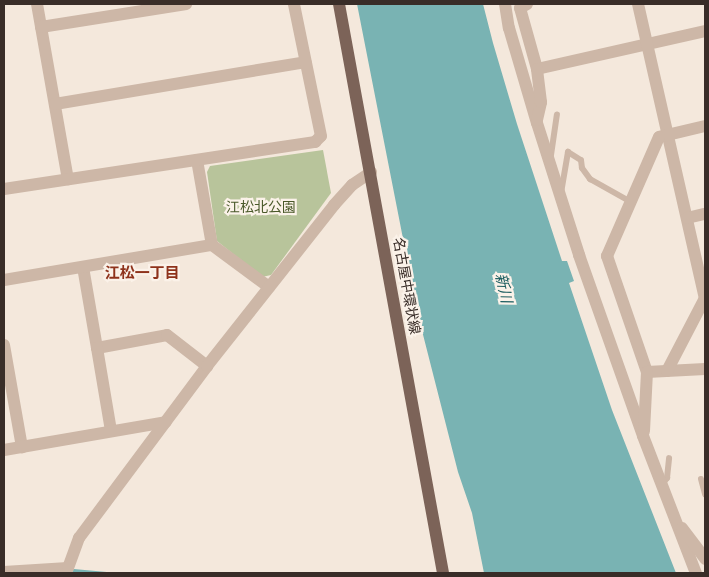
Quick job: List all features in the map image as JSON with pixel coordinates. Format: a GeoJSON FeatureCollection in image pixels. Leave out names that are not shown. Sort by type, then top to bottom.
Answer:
{"type":"FeatureCollection","features":[{"type":"Feature","properties":{"kind":"main road","name":"名古屋中環状線"},"geometry":{"type":"LineString","coordinates":[[339,4],[443,573]]}},
{"type":"Feature","properties":{"kind":"street"},"geometry":{"type":"LineString","coordinates":[[37,4],[68,180]]}},
{"type":"Feature","properties":{"kind":"street"},"geometry":{"type":"LineString","coordinates":[[41,27],[186,4]]}},
{"type":"Feature","properties":{"kind":"street"},"geometry":{"type":"LineString","coordinates":[[4,189],[315,142],[321,136],[294,4]]}},
{"type":"Feature","properties":{"kind":"street"},"geometry":{"type":"LineString","coordinates":[[505,4],[509,28],[536,123],[560,197],[643,436],[696,573]]}},
{"type":"Feature","properties":{"kind":"street"},"geometry":{"type":"LineString","coordinates":[[528,4],[520,8],[537,69],[542,102],[536,123]]}},
{"type":"Feature","properties":{"kind":"street"},"geometry":{"type":"LineString","coordinates":[[638,4],[705,298],[667,371]]}},
{"type":"Feature","properties":{"kind":"street"},"geometry":{"type":"LineString","coordinates":[[537,69],[705,31]]}},
{"type":"Feature","properties":{"kind":"street"},"geometry":{"type":"LineString","coordinates":[[54,104],[306,62]]}},
{"type":"Feature","properties":{"kind":"street"},"geometry":{"type":"LineString","coordinates":[[643,436],[647,372],[607,256],[659,136],[705,126]]}},
{"type":"Feature","properties":{"kind":"street"},"geometry":{"type":"LineString","coordinates":[[198,160],[212,245],[269,287]]}},
{"type":"Feature","properties":{"kind":"street"},"geometry":{"type":"LineString","coordinates":[[4,572],[69,571],[79,538],[207,366],[352,185],[371,172]]}},
{"type":"Feature","properties":{"kind":"street"},"geometry":{"type":"LineString","coordinates":[[686,218],[705,214]]}},
{"type":"Feature","properties":{"kind":"street"},"geometry":{"type":"LineString","coordinates":[[4,280],[212,245]]}},
{"type":"Feature","properties":{"kind":"street"},"geometry":{"type":"LineString","coordinates":[[83,267],[111,431]]}},
{"type":"Feature","properties":{"kind":"street"},"geometry":{"type":"LineString","coordinates":[[97,348],[167,335],[207,366]]}},
{"type":"Feature","properties":{"kind":"street"},"geometry":{"type":"LineString","coordinates":[[4,345],[5,362],[22,447]]}},
{"type":"Feature","properties":{"kind":"street"},"geometry":{"type":"LineString","coordinates":[[647,372],[705,369]]}},
{"type":"Feature","properties":{"kind":"street"},"geometry":{"type":"LineString","coordinates":[[4,450],[166,422]]}},
{"type":"Feature","properties":{"kind":"street"},"geometry":{"type":"LineString","coordinates":[[672,513],[705,559]]}},
{"type":"Feature","properties":{"kind":"lane"},"geometry":{"type":"LineString","coordinates":[[550,164],[557,114]]}},
{"type":"Feature","properties":{"kind":"lane"},"geometry":{"type":"LineString","coordinates":[[560,197],[568,152],[581,160],[582,168],[590,179],[631,202]]}},
{"type":"Feature","properties":{"kind":"lane"},"geometry":{"type":"LineString","coordinates":[[661,485],[667,478],[669,458]]}},
{"type":"Feature","properties":{"kind":"lane"},"geometry":{"type":"LineString","coordinates":[[701,479],[705,494]]}},
{"type":"Feature","properties":{"kind":"green space","name":"江松北公園"},"geometry":{"type":"Polygon","coordinates":[[[323,150],[331,193],[271,275],[262,277],[217,241],[207,172],[210,166],[323,150]]]}},
{"type":"Feature","properties":{"kind":"water","name":"新川"},"geometry":{"type":"Polygon","coordinates":[[[357,4],[483,4],[517,124],[562,261],[567,261],[574,281],[569,283],[612,410],[676,573],[484,573],[472,513],[458,472],[418,315],[357,4]]]}},
{"type":"Feature","properties":{"kind":"waterway"},"geometry":{"type":"LineString","coordinates":[[73,570],[109,573]]}},
{"type":"Feature","properties":{"kind":"district","name":"江松一丁目"},"geometry":{"type":"Point","coordinates":[142,273]}}]}
